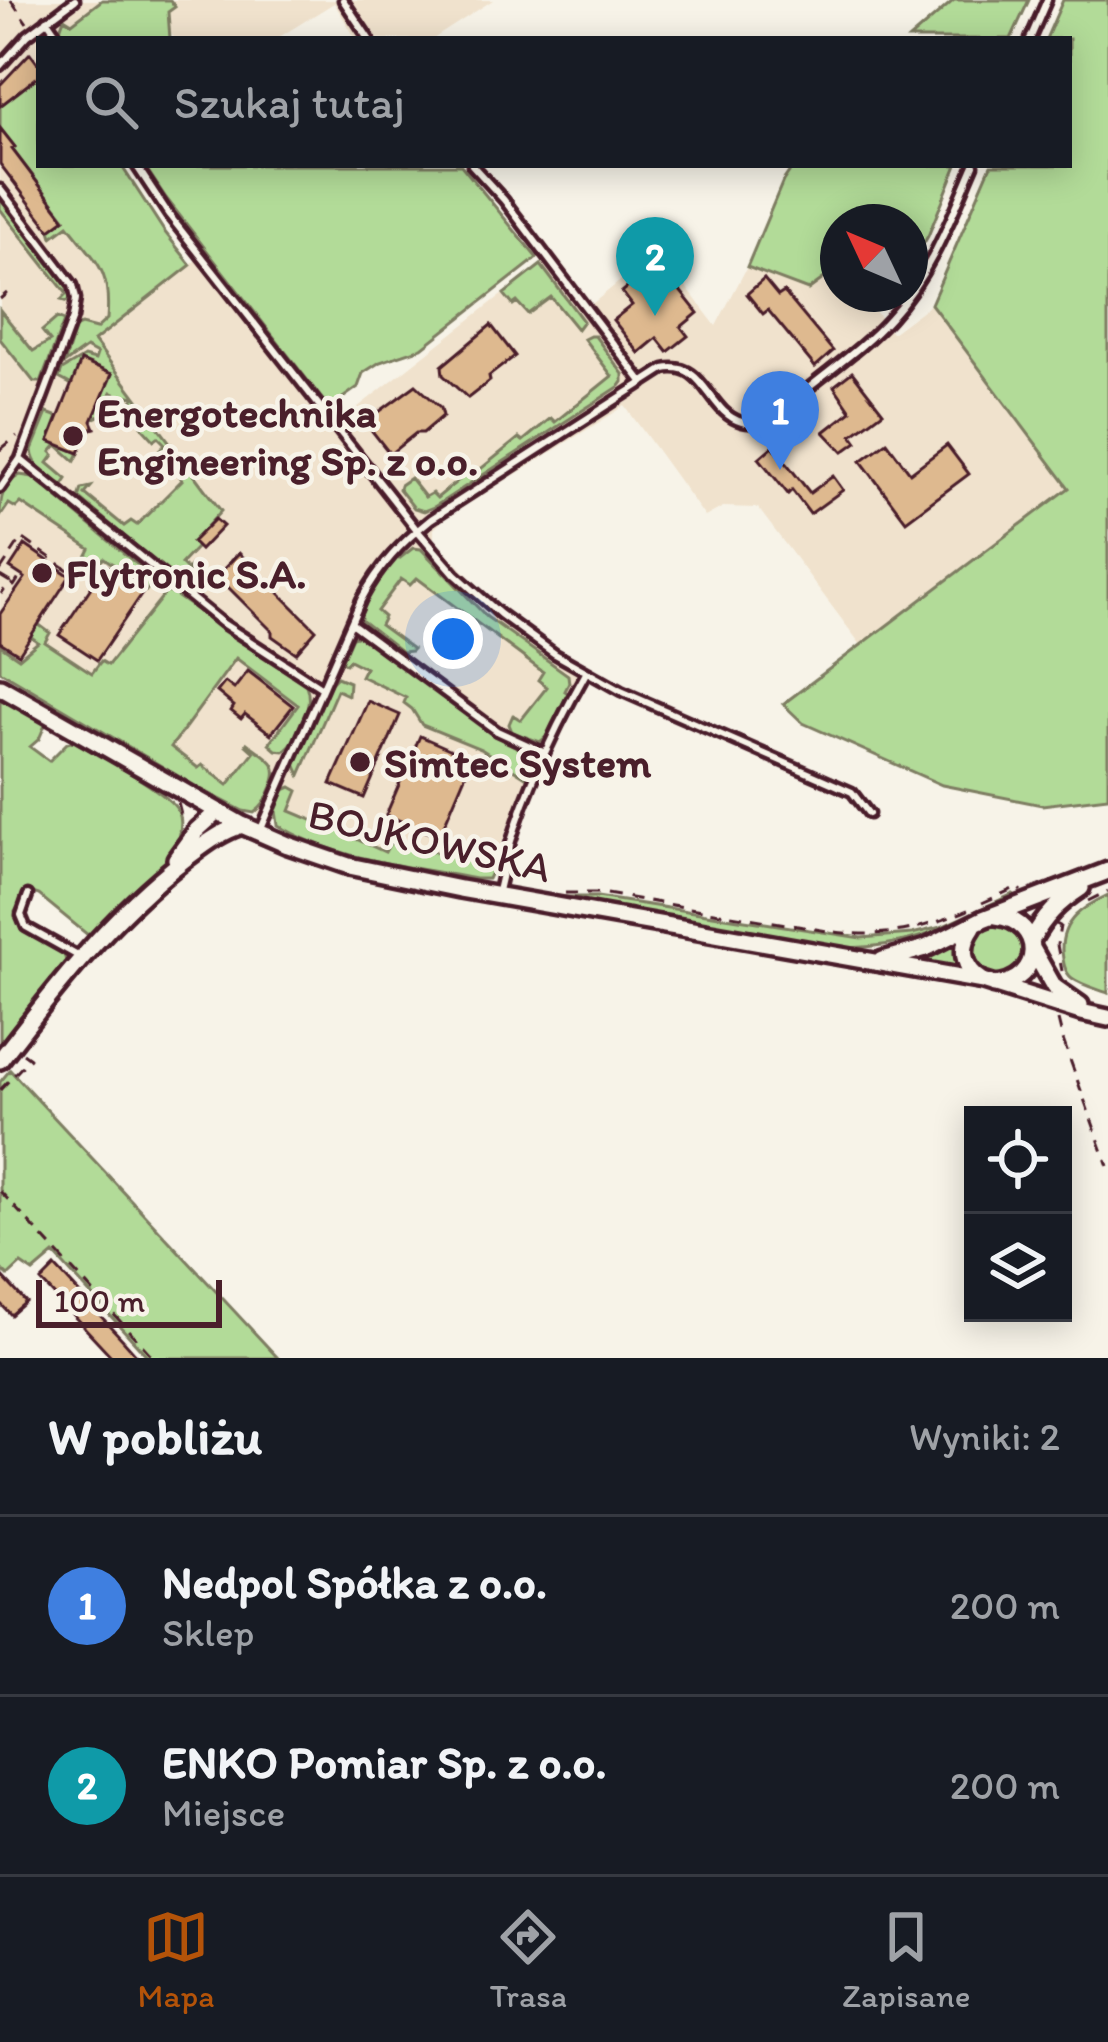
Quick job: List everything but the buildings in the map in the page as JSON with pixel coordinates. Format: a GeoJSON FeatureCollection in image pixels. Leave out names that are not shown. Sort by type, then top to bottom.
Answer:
{"type":"FeatureCollection","features":[{"type":"Feature","properties":{"kind":"street","name":"BOJKOWSKA"},"geometry":{"type":"LineString","coordinates":[[0,687],[174,793],[260,833],[349,866],[880,961],[987,983],[1107,1018]]}},
{"type":"Feature","properties":{"kind":"street"},"geometry":{"type":"LineString","coordinates":[[174,793],[190,812],[194,838]]}},
{"type":"Feature","properties":{"kind":"street"},"geometry":{"type":"LineString","coordinates":[[0,1060],[81,958],[194,838],[215,827],[217,812]]}},
{"type":"Feature","properties":{"kind":"street"},"geometry":{"type":"LineString","coordinates":[[194,838],[242,825]]}},
{"type":"Feature","properties":{"kind":"street"},"geometry":{"type":"LineString","coordinates":[[1108,872],[1060,902],[1043,919],[1031,960],[1012,982],[987,983],[964,960],[964,940],[975,924],[993,916],[1108,872]]}},
{"type":"Feature","properties":{"kind":"street"},"geometry":{"type":"LineString","coordinates":[[993,916],[1013,919],[1028,932],[1032,946]]}},
{"type":"Feature","properties":{"kind":"street","name":"BOJKOWSKA"},"geometry":{"type":"LineString","coordinates":[[880,961],[926,948],[975,924]]}},
{"type":"Feature","properties":{"kind":"street","name":"BOJKOWSKA"},"geometry":{"type":"LineString","coordinates":[[1032,946],[1054,987],[1107,1018]]}},
{"type":"Feature","properties":{"kind":"lane"},"geometry":{"type":"LineString","coordinates":[[0,66],[28,35],[75,0]]}},
{"type":"Feature","properties":{"kind":"lane"},"geometry":{"type":"LineString","coordinates":[[343,0],[367,36]]}},
{"type":"Feature","properties":{"kind":"lane"},"geometry":{"type":"LineString","coordinates":[[1031,36],[1047,0]]}},
{"type":"Feature","properties":{"kind":"lane"},"geometry":{"type":"LineString","coordinates":[[47,20],[58,36]]}},
{"type":"Feature","properties":{"kind":"lane"},"geometry":{"type":"LineString","coordinates":[[138,168],[418,530],[455,574],[500,614],[555,655],[621,691],[852,792],[869,814]]}},
{"type":"Feature","properties":{"kind":"lane"},"geometry":{"type":"LineString","coordinates":[[475,168],[643,383]]}},
{"type":"Feature","properties":{"kind":"lane"},"geometry":{"type":"LineString","coordinates":[[260,833],[371,581],[418,530],[664,369],[682,368],[697,377],[738,421],[748,424],[770,417],[870,339],[904,303],[927,266],[973,168]]}},
{"type":"Feature","properties":{"kind":"lane"},"geometry":{"type":"LineString","coordinates":[[0,189],[74,285],[76,299],[20,459],[0,488]]}},
{"type":"Feature","properties":{"kind":"lane"},"geometry":{"type":"LineString","coordinates":[[20,459],[222,623],[322,688]]}},
{"type":"Feature","properties":{"kind":"lane"},"geometry":{"type":"LineString","coordinates":[[351,623],[497,730],[545,753]]}},
{"type":"Feature","properties":{"kind":"lane"},"geometry":{"type":"LineString","coordinates":[[497,896],[506,853],[545,753],[586,673]]}},
{"type":"Feature","properties":{"kind":"lane"},"geometry":{"type":"LineString","coordinates":[[28,896],[21,915],[26,927],[81,958]]}},
{"type":"Feature","properties":{"kind":"path"},"geometry":{"type":"LineString","coordinates":[[10,0],[28,25]]}},
{"type":"Feature","properties":{"kind":"path"},"geometry":{"type":"LineString","coordinates":[[0,299],[7,293]]}},
{"type":"Feature","properties":{"kind":"path"},"geometry":{"type":"LineString","coordinates":[[21,575],[14,586],[0,574],[22,538],[74,574]]}},
{"type":"Feature","properties":{"kind":"path"},"geometry":{"type":"LineString","coordinates":[[1,594],[10,583]]}},
{"type":"Feature","properties":{"kind":"path"},"geometry":{"type":"LineString","coordinates":[[174,793],[194,838]]}},
{"type":"Feature","properties":{"kind":"path"},"geometry":{"type":"LineString","coordinates":[[1083,903],[1108,891]]}},
{"type":"Feature","properties":{"kind":"path"},"geometry":{"type":"LineString","coordinates":[[1052,922],[1061,923],[1060,969]]}},
{"type":"Feature","properties":{"kind":"path"},"geometry":{"type":"LineString","coordinates":[[1060,1006],[1063,1040],[1108,1166]]}},
{"type":"Feature","properties":{"kind":"path"},"geometry":{"type":"LineString","coordinates":[[0,1090],[30,1058],[12,1044]]}},
{"type":"Feature","properties":{"kind":"path"},"geometry":{"type":"LineString","coordinates":[[0,1191],[154,1358]]}},
{"type":"Feature","properties":{"kind":"shaded area"},"geometry":{"type":"Polygon","coordinates":[[[0,0],[106,0],[70,36],[36,36],[36,168],[45,168],[164,231],[191,264],[210,248],[344,418],[554,254],[592,304],[658,250],[716,326],[747,267],[807,290],[820,281],[820,312],[876,312],[892,333],[920,312],[928,312],[931,304],[1069,488],[861,645],[758,508],[723,507],[705,517],[625,406],[434,529],[434,540],[490,598],[546,642],[585,665],[508,826],[492,873],[476,876],[248,811],[0,660],[0,0]]]}},
{"type":"Feature","properties":{"kind":"shaded area"},"geometry":{"type":"Polygon","coordinates":[[[146,0],[493,0],[438,36],[354,36],[334,3],[281,36],[173,36],[146,0]]]}},
{"type":"Feature","properties":{"kind":"green space"},"geometry":{"type":"Polygon","coordinates":[[[102,0],[170,0],[175,7],[168,12],[170,36],[64,36],[60,29],[64,18],[72,23],[102,0]]]}},
{"type":"Feature","properties":{"kind":"green space"},"geometry":{"type":"Polygon","coordinates":[[[954,0],[1029,0],[1012,36],[912,36],[954,0]]]}},
{"type":"Feature","properties":{"kind":"green space"},"geometry":{"type":"Polygon","coordinates":[[[1063,0],[1108,0],[1108,797],[1042,805],[942,785],[803,723],[783,704],[1069,488],[931,304],[990,168],[1072,168],[1072,36],[1047,36],[1063,0]]]}},
{"type":"Feature","properties":{"kind":"green space"},"geometry":{"type":"Polygon","coordinates":[[[36,78],[36,168],[123,168],[191,265],[94,341],[221,511],[193,542],[197,547],[181,564],[187,570],[195,566],[182,579],[174,578],[79,498],[82,489],[91,487],[85,494],[124,526],[131,521],[137,525],[182,480],[178,473],[182,467],[160,449],[165,444],[158,437],[154,440],[142,427],[147,420],[129,411],[134,397],[127,400],[111,392],[102,415],[93,419],[111,375],[72,385],[59,378],[62,370],[84,357],[95,360],[97,354],[86,348],[64,364],[76,327],[96,329],[107,319],[107,289],[94,258],[68,225],[52,237],[50,230],[65,218],[12,149],[0,128],[0,106],[36,78]]]}},
{"type":"Feature","properties":{"kind":"green space"},"geometry":{"type":"Polygon","coordinates":[[[146,168],[463,168],[537,258],[422,348],[363,373],[358,387],[329,408],[146,168]]]}},
{"type":"Feature","properties":{"kind":"green space"},"geometry":{"type":"Polygon","coordinates":[[[792,168],[956,168],[928,236],[928,204],[820,204],[820,281],[808,290],[747,267],[792,168]]]}},
{"type":"Feature","properties":{"kind":"green space"},"geometry":{"type":"Polygon","coordinates":[[[0,198],[67,284],[72,295],[68,302],[61,300],[67,294],[0,209],[0,198]]]}},
{"type":"Feature","properties":{"kind":"green space"},"geometry":{"type":"Polygon","coordinates":[[[541,265],[583,321],[577,329],[551,297],[528,314],[504,294],[541,265]]]}},
{"type":"Feature","properties":{"kind":"green space"},"geometry":{"type":"Polygon","coordinates":[[[0,310],[33,351],[50,341],[42,331],[57,318],[64,321],[41,382],[34,382],[0,339],[0,310]]]}},
{"type":"Feature","properties":{"kind":"green space"},"geometry":{"type":"Polygon","coordinates":[[[595,336],[623,374],[620,386],[434,507],[414,508],[399,489],[410,478],[425,497],[432,493],[437,498],[519,438],[523,441],[551,418],[555,422],[612,376],[584,339],[595,336]]]}},
{"type":"Feature","properties":{"kind":"green space"},"geometry":{"type":"Polygon","coordinates":[[[47,413],[58,417],[49,441],[79,453],[75,461],[57,445],[51,452],[54,455],[48,463],[67,479],[63,485],[43,471],[33,456],[47,413]]]}},
{"type":"Feature","properties":{"kind":"green space"},"geometry":{"type":"Polygon","coordinates":[[[20,475],[33,477],[151,576],[146,591],[104,558],[98,564],[86,557],[90,549],[21,503],[16,508],[9,504],[0,517],[3,493],[20,475]]]}},
{"type":"Feature","properties":{"kind":"green space"},"geometry":{"type":"Polygon","coordinates":[[[421,549],[487,617],[568,675],[568,693],[540,742],[512,732],[509,724],[513,715],[521,720],[547,687],[538,680],[543,672],[417,578],[410,585],[401,579],[377,611],[384,617],[380,625],[411,651],[402,652],[361,620],[372,590],[396,557],[421,549]]]}},
{"type":"Feature","properties":{"kind":"green space"},"geometry":{"type":"Polygon","coordinates":[[[166,592],[306,685],[307,711],[300,730],[284,751],[276,750],[269,744],[298,705],[236,658],[171,747],[228,785],[254,752],[247,743],[267,757],[275,780],[254,813],[197,787],[0,671],[0,645],[19,658],[38,642],[30,636],[38,624],[50,633],[45,642],[92,673],[101,661],[108,665],[166,592]]]}},
{"type":"Feature","properties":{"kind":"green space"},"geometry":{"type":"Polygon","coordinates":[[[361,635],[493,735],[531,754],[535,763],[529,779],[481,749],[422,725],[404,703],[406,698],[361,676],[365,668],[349,660],[341,662],[352,637],[361,635]]]}},
{"type":"Feature","properties":{"kind":"green space"},"geometry":{"type":"Polygon","coordinates":[[[337,677],[349,682],[348,695],[337,690],[300,775],[295,764],[337,677]]]}},
{"type":"Feature","properties":{"kind":"green space"},"geometry":{"type":"Polygon","coordinates":[[[0,696],[42,721],[45,725],[39,739],[30,747],[49,761],[74,741],[161,793],[178,811],[182,842],[89,936],[39,895],[27,891],[15,912],[21,930],[64,954],[66,961],[0,1047],[0,696]]]}},
{"type":"Feature","properties":{"kind":"green space"},"geometry":{"type":"Polygon","coordinates":[[[284,790],[298,791],[290,811],[333,829],[337,821],[346,825],[343,833],[385,852],[390,843],[494,866],[488,879],[475,879],[323,846],[278,825],[276,811],[284,790]]]}},
{"type":"Feature","properties":{"kind":"green space"},"geometry":{"type":"Polygon","coordinates":[[[506,889],[597,897],[861,938],[941,927],[1013,894],[1017,897],[916,938],[848,948],[506,889]]]}},
{"type":"Feature","properties":{"kind":"green space"},"geometry":{"type":"Polygon","coordinates":[[[1108,895],[1108,993],[1072,978],[1062,951],[1070,923],[1108,895]]]}},
{"type":"Feature","properties":{"kind":"green space"},"geometry":{"type":"Polygon","coordinates":[[[998,926],[1016,933],[1023,951],[1016,969],[998,976],[980,969],[973,951],[980,933],[998,926]]]}},
{"type":"Feature","properties":{"kind":"green space"},"geometry":{"type":"Polygon","coordinates":[[[960,939],[965,971],[907,960],[960,939]]]}},
{"type":"Feature","properties":{"kind":"green space"},"geometry":{"type":"Polygon","coordinates":[[[10,1070],[278,1358],[149,1358],[54,1254],[33,1272],[21,1264],[8,1276],[0,1268],[0,1082],[10,1070]]]}},
{"type":"Feature","properties":{"kind":"place","name":"ENKO Pomiar Sp. z o.o."},"geometry":{"type":"Point","coordinates":[655,316]}},
{"type":"Feature","properties":{"kind":"place","name":"Energotechnika Engineering Sp. z o.o."},"geometry":{"type":"Point","coordinates":[73,436]}},
{"type":"Feature","properties":{"kind":"place","name":"Nedpol Spółka z o.o."},"geometry":{"type":"Point","coordinates":[780,470]}},
{"type":"Feature","properties":{"kind":"place","name":"Flytronic S.A."},"geometry":{"type":"Point","coordinates":[42,573]}},
{"type":"Feature","properties":{"kind":"place","name":"Simtec System"},"geometry":{"type":"Point","coordinates":[360,762]}}]}
